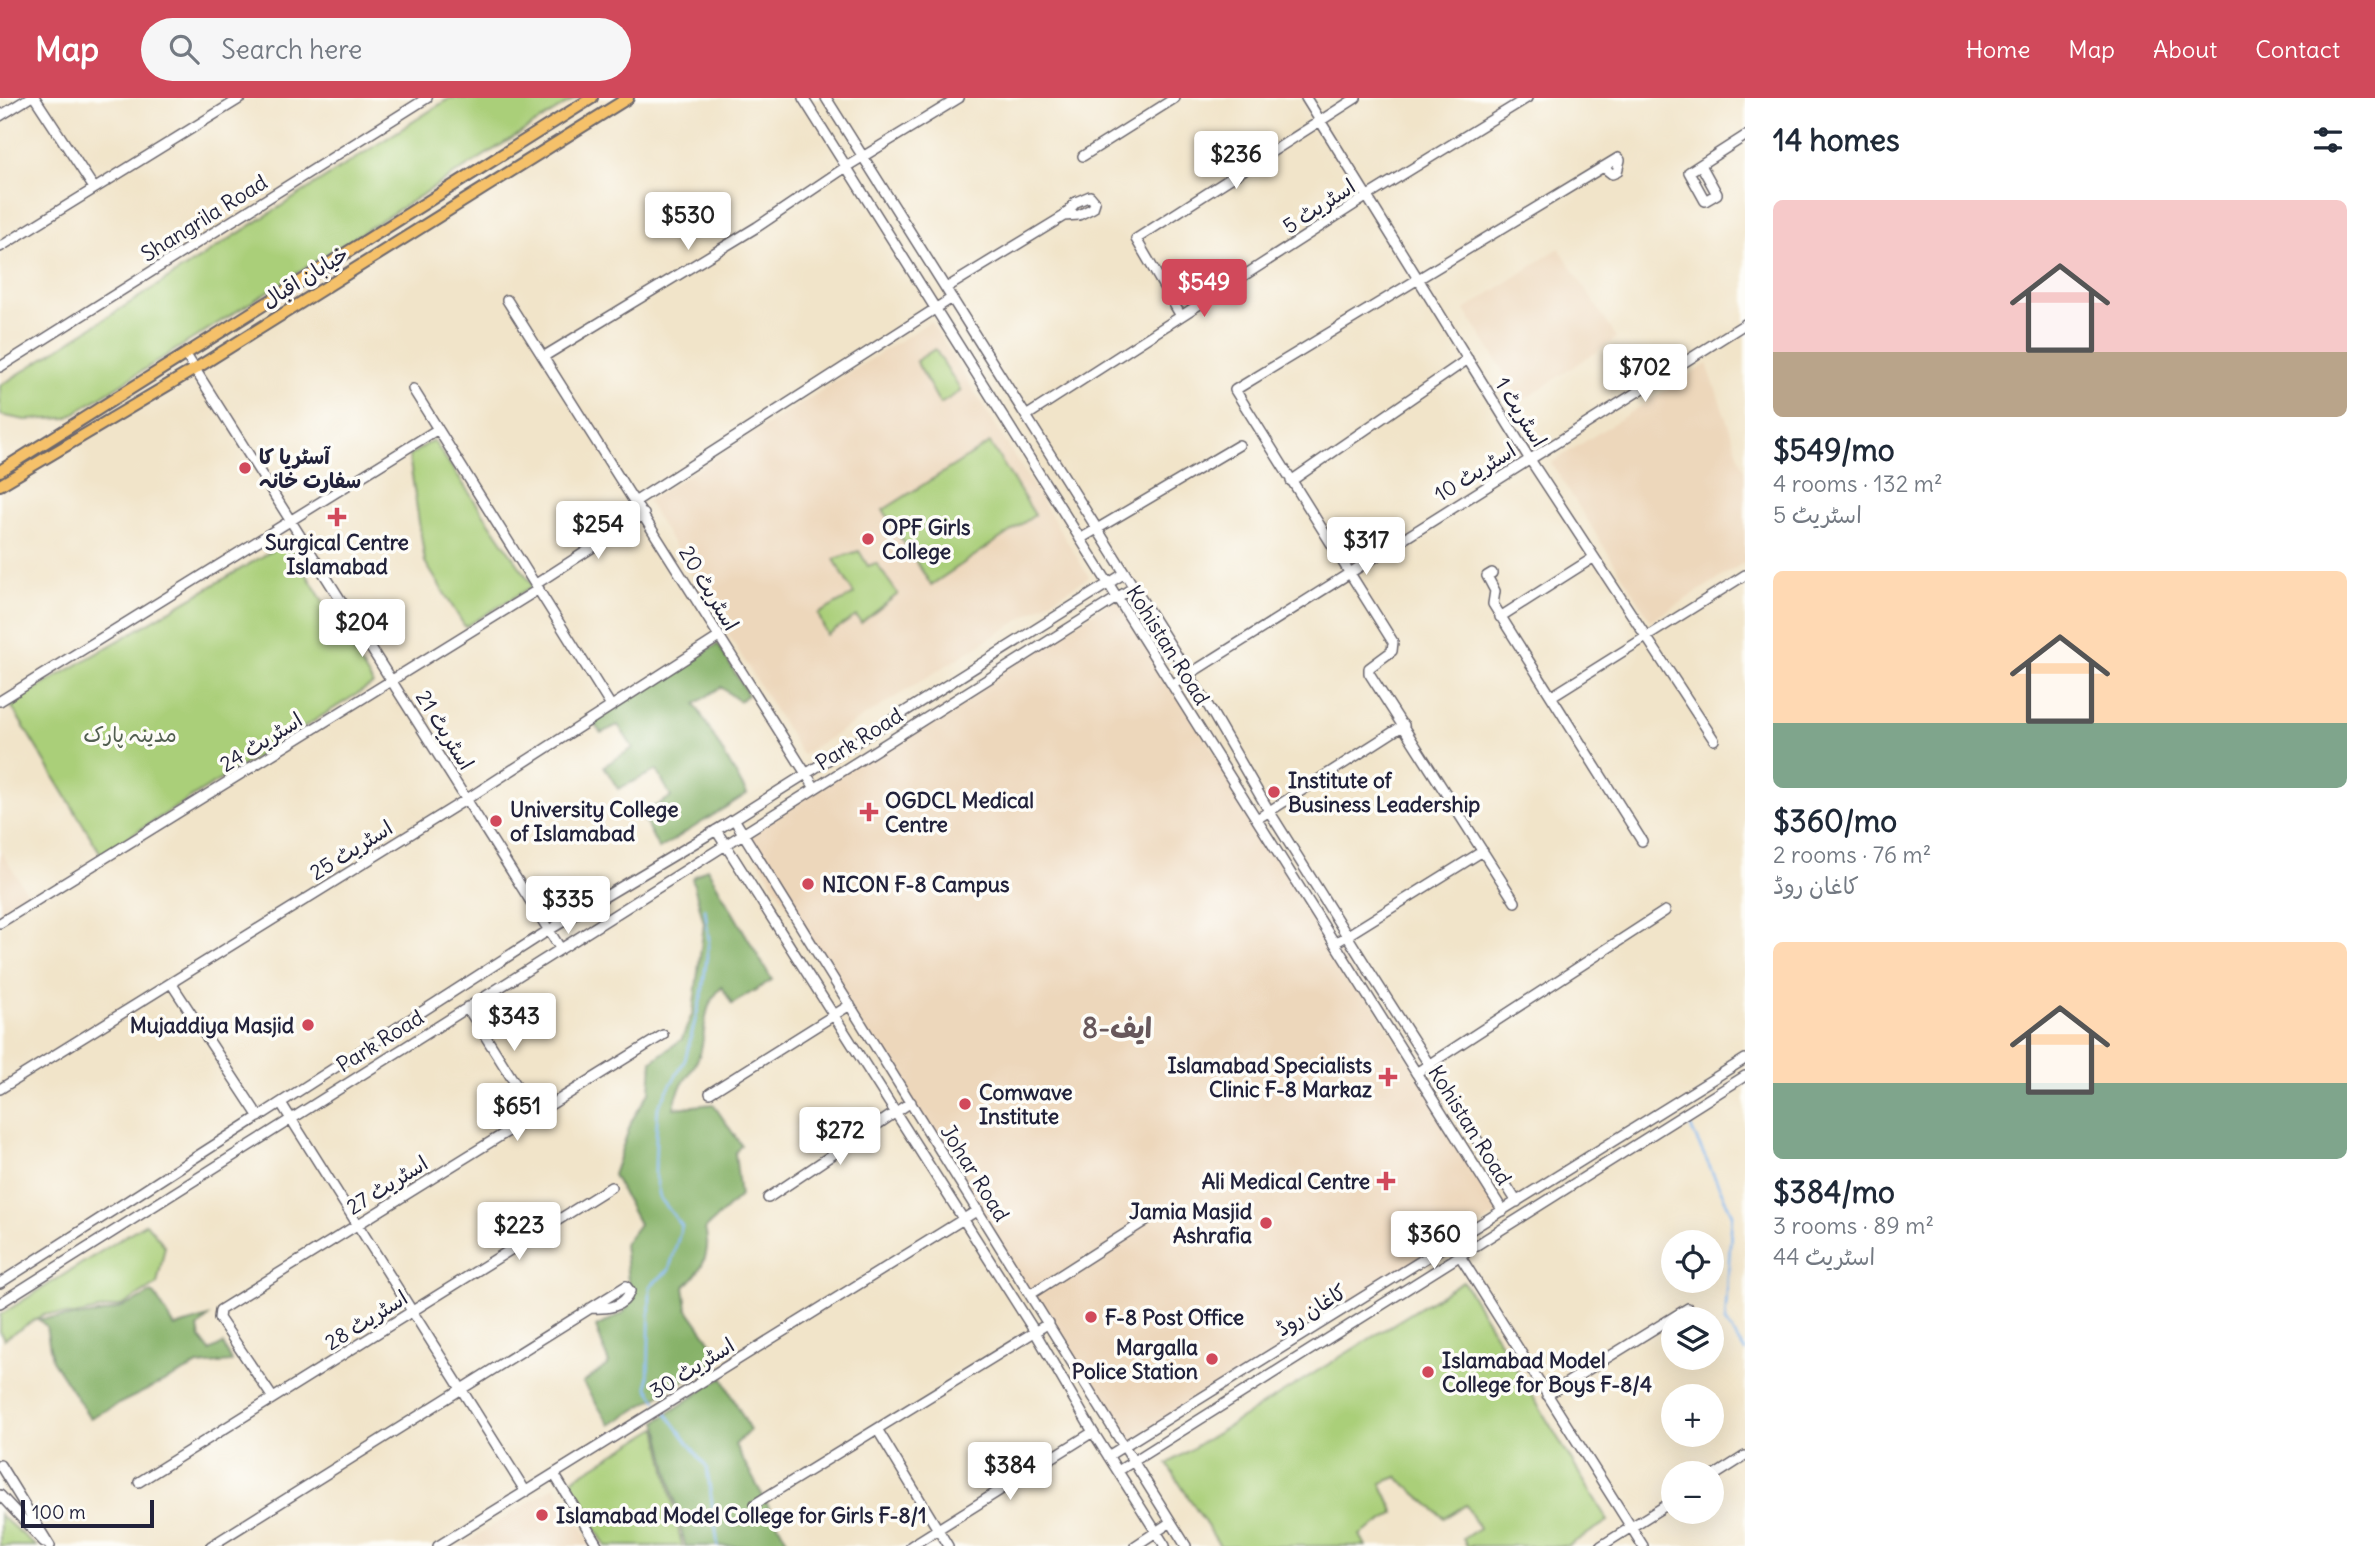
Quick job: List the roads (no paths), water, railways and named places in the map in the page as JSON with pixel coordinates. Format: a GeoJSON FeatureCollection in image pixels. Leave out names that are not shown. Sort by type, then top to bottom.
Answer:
{"type":"FeatureCollection","features":[{"type":"Feature","properties":{"kind":"main road","name":"خیابان اقبال"},"geometry":{"type":"LineString","coordinates":[[0,471],[592,98]]}},
{"type":"Feature","properties":{"kind":"main road","name":"خیابان اقبال"},"geometry":{"type":"LineString","coordinates":[[0,485],[195,369],[628,98]]}},
{"type":"Feature","properties":{"kind":"street"},"geometry":{"type":"LineString","coordinates":[[0,116],[29,98]]}},
{"type":"Feature","properties":{"kind":"street"},"geometry":{"type":"LineString","coordinates":[[35,98],[94,188]]}},
{"type":"Feature","properties":{"kind":"street"},"geometry":{"type":"LineString","coordinates":[[0,247],[241,98]]}},
{"type":"Feature","properties":{"kind":"street","name":"Shangrila Road"},"geometry":{"type":"LineString","coordinates":[[0,367],[427,98]]}},
{"type":"Feature","properties":{"kind":"street","name":"Kohistan Road"},"geometry":{"type":"LineString","coordinates":[[803,98],[1503,1211]]}},
{"type":"Feature","properties":{"kind":"street","name":"Kohistan Road"},"geometry":{"type":"LineString","coordinates":[[826,98],[1189,674],[1269,811],[1517,1202]]}},
{"type":"Feature","properties":{"kind":"street"},"geometry":{"type":"LineString","coordinates":[[543,357],[757,227],[846,167],[960,98]]}},
{"type":"Feature","properties":{"kind":"street"},"geometry":{"type":"LineString","coordinates":[[1083,156],[1175,98]]}},
{"type":"Feature","properties":{"kind":"street","name":"اسٹریٹ 1"},"geometry":{"type":"LineString","coordinates":[[1306,98],[1529,458],[1645,639],[1714,740]]}},
{"type":"Feature","properties":{"kind":"street"},"geometry":{"type":"LineString","coordinates":[[1181,316],[1136,239],[1356,98]]}},
{"type":"Feature","properties":{"kind":"street","name":"اسٹریٹ 5"},"geometry":{"type":"LineString","coordinates":[[1026,416],[1366,197],[1527,98]]}},
{"type":"Feature","properties":{"kind":"street"},"geometry":{"type":"LineString","coordinates":[[1701,165],[1745,136]]}},
{"type":"Feature","properties":{"kind":"street"},"geometry":{"type":"LineString","coordinates":[[1515,902],[1369,673],[1369,668],[1394,647],[1235,390],[1603,167]]}},
{"type":"Feature","properties":{"kind":"street"},"geometry":{"type":"LineString","coordinates":[[946,288],[1064,216]]}},
{"type":"Feature","properties":{"kind":"street"},"geometry":{"type":"LineString","coordinates":[[636,500],[952,299]]}},
{"type":"Feature","properties":{"kind":"street","name":"اسٹریٹ 20"},"geometry":{"type":"LineString","coordinates":[[507,300],[636,500],[815,788]]}},
{"type":"Feature","properties":{"kind":"street","name":"اسٹریٹ 10"},"geometry":{"type":"LineString","coordinates":[[1172,685],[1349,571],[1745,324]]}},
{"type":"Feature","properties":{"kind":"street","name":"اسٹریٹ 21"},"geometry":{"type":"LineString","coordinates":[[186,355],[560,948]]}},
{"type":"Feature","properties":{"kind":"street"},"geometry":{"type":"LineString","coordinates":[[1291,481],[1468,359]]}},
{"type":"Feature","properties":{"kind":"street"},"geometry":{"type":"LineString","coordinates":[[412,389],[611,706]]}},
{"type":"Feature","properties":{"kind":"street"},"geometry":{"type":"LineString","coordinates":[[0,701],[438,429]]}},
{"type":"Feature","properties":{"kind":"street"},"geometry":{"type":"LineString","coordinates":[[1080,539],[1239,444]]}},
{"type":"Feature","properties":{"kind":"street","name":"اسٹریٹ 24"},"geometry":{"type":"LineString","coordinates":[[0,923],[393,681],[644,514]]}},
{"type":"Feature","properties":{"kind":"street"},"geometry":{"type":"LineString","coordinates":[[1500,617],[1593,558]]}},
{"type":"Feature","properties":{"kind":"street","name":"Park Road"},"geometry":{"type":"LineString","coordinates":[[0,1283],[549,929],[734,819],[1125,573]]}},
{"type":"Feature","properties":{"kind":"street"},"geometry":{"type":"LineString","coordinates":[[1492,573],[1487,576],[1495,591],[1493,604],[1500,617],[1642,841]]}},
{"type":"Feature","properties":{"kind":"street"},"geometry":{"type":"LineString","coordinates":[[1552,696],[1745,575]]}},
{"type":"Feature","properties":{"kind":"street","name":"Park Road"},"geometry":{"type":"LineString","coordinates":[[0,1303],[1134,587]]}},
{"type":"Feature","properties":{"kind":"street","name":"اسٹریٹ 25"},"geometry":{"type":"LineString","coordinates":[[0,1089],[467,799],[719,637]]}},
{"type":"Feature","properties":{"kind":"street"},"geometry":{"type":"LineString","coordinates":[[1189,712],[1206,702]]}},
{"type":"Feature","properties":{"kind":"street"},"geometry":{"type":"LineString","coordinates":[[1257,819],[1404,726]]}},
{"type":"Feature","properties":{"kind":"street","name":"Johar Road"},"geometry":{"type":"LineString","coordinates":[[734,819],[1186,1546]]}},
{"type":"Feature","properties":{"kind":"street","name":"Johar Road"},"geometry":{"type":"LineString","coordinates":[[716,830],[1035,1332],[1093,1432],[1165,1546]]}},
{"type":"Feature","properties":{"kind":"street"},"geometry":{"type":"LineString","coordinates":[[1335,943],[1483,851]]}},
{"type":"Feature","properties":{"kind":"street"},"geometry":{"type":"LineString","coordinates":[[1416,1073],[1665,911]]}},
{"type":"Feature","properties":{"kind":"street"},"geometry":{"type":"LineString","coordinates":[[171,982],[259,1116]]}},
{"type":"Feature","properties":{"kind":"street"},"geometry":{"type":"LineString","coordinates":[[710,1093],[850,1005]]}},
{"type":"Feature","properties":{"kind":"street"},"geometry":{"type":"LineString","coordinates":[[467,1007],[534,1115]]}},
{"type":"Feature","properties":{"kind":"street","name":"اسٹریٹ 27"},"geometry":{"type":"LineString","coordinates":[[273,1398],[218,1314],[355,1225],[663,1035]]}},
{"type":"Feature","properties":{"kind":"street","name":"کاغان روڈ"},"geometry":{"type":"LineString","coordinates":[[1108,1456],[1745,1059]]}},
{"type":"Feature","properties":{"kind":"street","name":"کاغان روڈ"},"geometry":{"type":"LineString","coordinates":[[1118,1471],[1745,1076]]}},
{"type":"Feature","properties":{"kind":"street"},"geometry":{"type":"LineString","coordinates":[[768,1198],[911,1102]]}},
{"type":"Feature","properties":{"kind":"street"},"geometry":{"type":"LineString","coordinates":[[281,1103],[355,1225],[526,1492]]}},
{"type":"Feature","properties":{"kind":"street","name":"اسٹریٹ 28"},"geometry":{"type":"LineString","coordinates":[[139,1482],[611,1187]]}},
{"type":"Feature","properties":{"kind":"street","name":"اسٹریٹ 30"},"geometry":{"type":"LineString","coordinates":[[438,1546],[978,1210]]}},
{"type":"Feature","properties":{"kind":"street"},"geometry":{"type":"LineString","coordinates":[[1031,1294],[1159,1212]]}},
{"type":"Feature","properties":{"kind":"street"},"geometry":{"type":"LineString","coordinates":[[1460,1256],[1643,1546]]}},
{"type":"Feature","properties":{"kind":"street"},"geometry":{"type":"LineString","coordinates":[[1355,1303],[1364,1316]]}},
{"type":"Feature","properties":{"kind":"street"},"geometry":{"type":"LineString","coordinates":[[211,1546],[590,1308]]}},
{"type":"Feature","properties":{"kind":"street"},"geometry":{"type":"LineString","coordinates":[[755,1504],[1049,1323]]}},
{"type":"Feature","properties":{"kind":"street"},"geometry":{"type":"LineString","coordinates":[[1547,1395],[1661,1325]]}},
{"type":"Feature","properties":{"kind":"street"},"geometry":{"type":"LineString","coordinates":[[1183,1410],[1192,1424]]}},
{"type":"Feature","properties":{"kind":"street"},"geometry":{"type":"LineString","coordinates":[[877,1429],[948,1546]]}},
{"type":"Feature","properties":{"kind":"street"},"geometry":{"type":"LineString","coordinates":[[911,1546],[1093,1432]]}},
{"type":"Feature","properties":{"kind":"street"},"geometry":{"type":"LineString","coordinates":[[1724,1469],[1745,1456]]}},
{"type":"Feature","properties":{"kind":"street"},"geometry":{"type":"LineString","coordinates":[[0,1465],[49,1546]]}},
{"type":"Feature","properties":{"kind":"street"},"geometry":{"type":"LineString","coordinates":[[554,1474],[598,1546]]}},
{"type":"Feature","properties":{"kind":"street"},"geometry":{"type":"LineString","coordinates":[[0,1495],[49,1546]]}},
{"type":"Feature","properties":{"kind":"street"},"geometry":{"type":"LineString","coordinates":[[1601,1546],[1661,1509]]}},
{"type":"Feature","properties":{"kind":"street"},"geometry":{"type":"LineString","coordinates":[[1135,1546],[1171,1522]]}},
{"type":"Feature","properties":{"kind":"waterway"},"geometry":{"type":"LineString","coordinates":[[657,1401],[648,1388],[650,1286],[669,1270],[682,1226],[660,1198],[655,1173],[658,1107],[685,1060],[702,994],[709,940],[705,909]]}},
{"type":"Feature","properties":{"kind":"waterway"},"geometry":{"type":"LineString","coordinates":[[1689,1123],[1732,1214],[1725,1322],[1745,1351]]}},
{"type":"Feature","properties":{"kind":"waterway"},"geometry":{"type":"LineString","coordinates":[[666,1413],[707,1468],[718,1546]]}},
{"type":"Feature","properties":{"kind":"place","name":"آسٹریا کا سفارت خانہ"},"geometry":{"type":"Point","coordinates":[245,468]}},
{"type":"Feature","properties":{"kind":"place","name":"Surgical Centre Islamabad"},"geometry":{"type":"Point","coordinates":[337,517]}},
{"type":"Feature","properties":{"kind":"place","name":"OPF Girls College"},"geometry":{"type":"Point","coordinates":[868,539]}},
{"type":"Feature","properties":{"kind":"place","name":"Institute of Business Leadership"},"geometry":{"type":"Point","coordinates":[1274,792]}},
{"type":"Feature","properties":{"kind":"place","name":"OGDCL Medical Centre"},"geometry":{"type":"Point","coordinates":[869,812]}},
{"type":"Feature","properties":{"kind":"place","name":"University College of Islamabad"},"geometry":{"type":"Point","coordinates":[496,821]}},
{"type":"Feature","properties":{"kind":"place","name":"NICON F-8 Campus"},"geometry":{"type":"Point","coordinates":[808,884]}},
{"type":"Feature","properties":{"kind":"place","name":"Mujaddiya Masjid"},"geometry":{"type":"Point","coordinates":[308,1025]}},
{"type":"Feature","properties":{"kind":"place","name":"Islamabad Specialists Clinic F-8 Markaz"},"geometry":{"type":"Point","coordinates":[1388,1077]}},
{"type":"Feature","properties":{"kind":"place","name":"Comwave Institute"},"geometry":{"type":"Point","coordinates":[965,1104]}},
{"type":"Feature","properties":{"kind":"place","name":"Ali Medical Centre"},"geometry":{"type":"Point","coordinates":[1386,1181]}},
{"type":"Feature","properties":{"kind":"place","name":"Jamia Masjid Ashrafia"},"geometry":{"type":"Point","coordinates":[1266,1223]}},
{"type":"Feature","properties":{"kind":"place","name":"F-8 Post Office"},"geometry":{"type":"Point","coordinates":[1091,1317]}},
{"type":"Feature","properties":{"kind":"place","name":"Margalla Police Station"},"geometry":{"type":"Point","coordinates":[1212,1359]}},
{"type":"Feature","properties":{"kind":"place","name":"Islamabad Model College for Boys F-8/4"},"geometry":{"type":"Point","coordinates":[1428,1372]}},
{"type":"Feature","properties":{"kind":"place","name":"Islamabad Model College for Girls F-8/1"},"geometry":{"type":"Point","coordinates":[542,1515]}},
{"type":"Feature","properties":{"kind":"district","name":"ایف-8"},"geometry":{"type":"Point","coordinates":[1117,1028]}},
{"type":"Feature","properties":{"kind":"park label","name":"مدینہ پارک"},"geometry":{"type":"Point","coordinates":[130,734]}}]}
